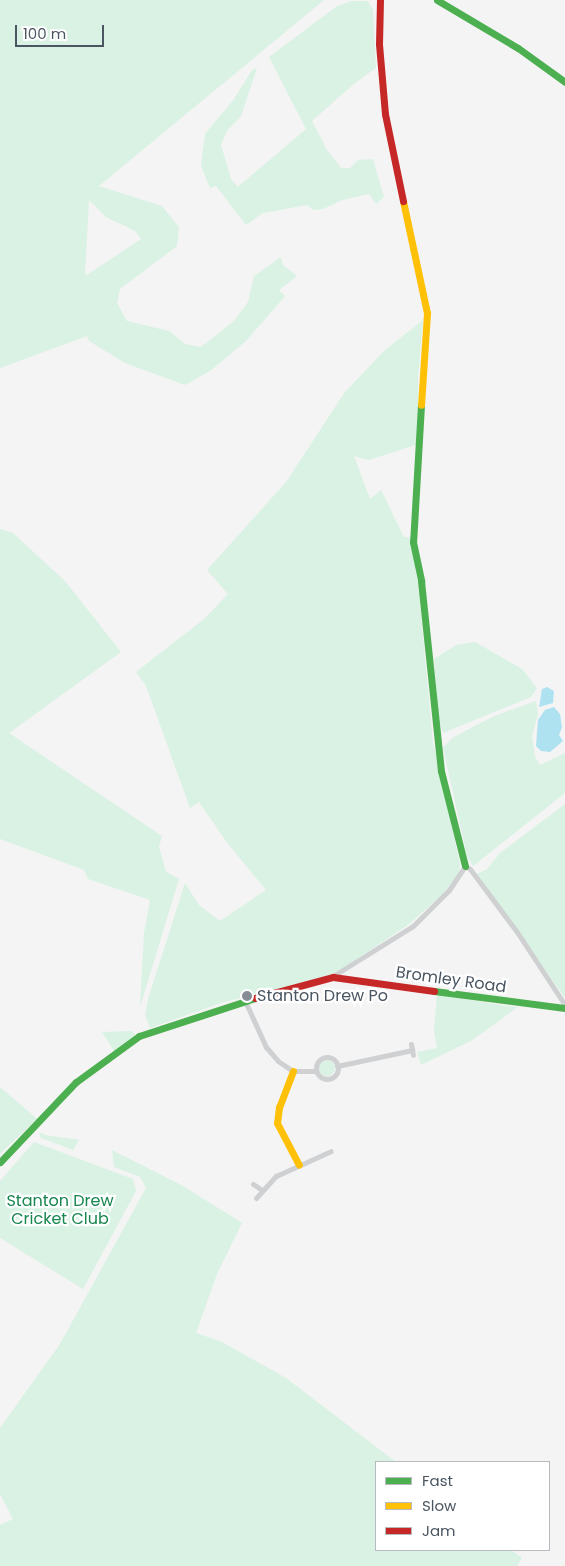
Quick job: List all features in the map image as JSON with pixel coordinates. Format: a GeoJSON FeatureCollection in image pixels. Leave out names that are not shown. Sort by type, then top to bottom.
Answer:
{"type":"FeatureCollection","features":[{"type":"Feature","properties":{"kind":"street"},"geometry":{"type":"LineString","coordinates":[[380,0],[379,44],[385,114],[427,313],[413,542],[421,582],[441,772],[464,866],[470,869],[517,932],[565,1007]]}},
{"type":"Feature","properties":{"kind":"street"},"geometry":{"type":"LineString","coordinates":[[437,0],[518,48],[565,82]]}},
{"type":"Feature","properties":{"kind":"street","name":"Bromley Road"},"geometry":{"type":"LineString","coordinates":[[0,1162],[71,1087],[139,1036],[245,1001],[333,977],[413,926],[450,890],[464,866]]}},
{"type":"Feature","properties":{"kind":"street","name":"Bromley Road"},"geometry":{"type":"LineString","coordinates":[[333,977],[565,1007]]}},
{"type":"Feature","properties":{"kind":"street"},"geometry":{"type":"LineString","coordinates":[[245,1001],[266,1047],[278,1061],[293,1071],[316,1071]]}},
{"type":"Feature","properties":{"kind":"street"},"geometry":{"type":"LineString","coordinates":[[337,1066],[412,1049]]}},
{"type":"Feature","properties":{"kind":"street"},"geometry":{"type":"LineString","coordinates":[[323,1058],[333,1059],[337,1066],[336,1074],[328,1079],[320,1077],[316,1071],[317,1063],[323,1058]]}},
{"type":"Feature","properties":{"kind":"street"},"geometry":{"type":"LineString","coordinates":[[293,1071],[279,1107],[277,1123],[299,1165]]}},
{"type":"Feature","properties":{"kind":"street"},"geometry":{"type":"LineString","coordinates":[[256,1198],[276,1176],[331,1151]]}},
{"type":"Feature","properties":{"kind":"street"},"geometry":{"type":"LineString","coordinates":[[253,1184],[262,1190]]}},
{"type":"Feature","properties":{"kind":"green space"},"geometry":{"type":"Polygon","coordinates":[[[0,0],[324,0],[99,186],[162,206],[179,227],[177,246],[120,289],[117,303],[127,321],[169,331],[185,344],[201,347],[234,321],[248,302],[254,276],[281,257],[283,265],[297,276],[279,290],[285,296],[246,341],[210,371],[185,385],[125,363],[89,341],[87,336],[0,368],[0,0]],[[89,200],[85,276],[141,239],[135,231],[106,217],[89,200]]]}},
{"type":"Feature","properties":{"kind":"green space"},"geometry":{"type":"Polygon","coordinates":[[[352,1],[368,1],[373,10],[376,68],[355,83],[312,121],[327,150],[341,168],[350,168],[358,160],[373,159],[384,197],[376,204],[369,194],[342,200],[323,209],[313,210],[307,205],[263,213],[246,225],[216,186],[210,188],[201,166],[205,134],[234,99],[252,70],[257,68],[241,116],[227,131],[221,145],[231,179],[238,187],[306,129],[269,57],[337,6],[352,1]]]}},
{"type":"Feature","properties":{"kind":"green space"},"geometry":{"type":"Polygon","coordinates":[[[423,320],[418,379],[419,444],[369,460],[354,456],[370,499],[381,490],[404,537],[410,537],[418,583],[433,742],[460,864],[459,873],[443,894],[408,925],[340,970],[324,978],[224,1002],[150,1028],[145,1015],[148,999],[185,883],[199,905],[220,921],[266,890],[228,844],[199,802],[190,808],[146,686],[136,672],[204,619],[228,594],[207,570],[286,482],[345,392],[384,351],[423,320]]]}},
{"type":"Feature","properties":{"kind":"green space"},"geometry":{"type":"Polygon","coordinates":[[[0,529],[13,533],[65,581],[121,652],[9,733],[162,836],[159,847],[166,872],[179,879],[140,1007],[144,933],[150,900],[88,879],[84,870],[0,839],[0,529]]]}},
{"type":"Feature","properties":{"kind":"green space"},"geometry":{"type":"Polygon","coordinates":[[[475,642],[522,669],[537,688],[531,697],[443,733],[439,721],[434,659],[456,645],[475,642]]]}},
{"type":"Feature","properties":{"kind":"green space"},"geometry":{"type":"Polygon","coordinates":[[[536,701],[538,714],[532,736],[535,757],[540,765],[565,753],[565,793],[473,866],[467,856],[443,748],[452,738],[494,716],[536,701]]]}},
{"type":"Feature","properties":{"kind":"green space"},"geometry":{"type":"Polygon","coordinates":[[[565,804],[565,998],[477,874],[487,869],[500,853],[565,804]]]}},
{"type":"Feature","properties":{"kind":"green space"},"geometry":{"type":"Polygon","coordinates":[[[437,994],[518,1007],[471,1041],[421,1065],[417,1052],[437,1048],[434,1031],[437,994]]]}},
{"type":"Feature","properties":{"kind":"green space"},"geometry":{"type":"Polygon","coordinates":[[[132,1031],[136,1036],[114,1051],[102,1032],[132,1031]]]}},
{"type":"Feature","properties":{"kind":"green space"},"geometry":{"type":"Polygon","coordinates":[[[327,1060],[335,1068],[327,1076],[319,1068],[327,1060]]]}},
{"type":"Feature","properties":{"kind":"green space"},"geometry":{"type":"Polygon","coordinates":[[[0,1087],[37,1119],[0,1154],[0,1087]]]}},
{"type":"Feature","properties":{"kind":"green space"},"geometry":{"type":"Polygon","coordinates":[[[39,1132],[45,1135],[79,1140],[73,1150],[41,1138],[39,1132]]]}},
{"type":"Feature","properties":{"kind":"green space","name":"Stanton Drew Cricket Club"},"geometry":{"type":"Polygon","coordinates":[[[34,1142],[133,1179],[136,1191],[83,1289],[0,1238],[0,1181],[34,1142]]]}},
{"type":"Feature","properties":{"kind":"green space"},"geometry":{"type":"Polygon","coordinates":[[[112,1150],[183,1186],[242,1223],[217,1274],[196,1333],[222,1342],[286,1378],[395,1461],[375,1461],[375,1551],[512,1551],[522,1558],[517,1566],[0,1566],[0,1525],[13,1519],[0,1494],[0,1428],[60,1344],[146,1188],[140,1177],[114,1167],[112,1150]]]}},
{"type":"Feature","properties":{"kind":"water"},"geometry":{"type":"Polygon","coordinates":[[[547,687],[554,691],[553,703],[539,707],[542,689],[547,687]]]}},
{"type":"Feature","properties":{"kind":"water"},"geometry":{"type":"Polygon","coordinates":[[[554,707],[560,714],[562,727],[559,735],[563,741],[550,752],[541,751],[536,746],[538,720],[545,710],[554,707]]]}},
{"type":"Feature","properties":{"kind":"traffic: fast"},"geometry":{"type":"LineString","coordinates":[[437,0],[518,48],[565,82]]}},
{"type":"Feature","properties":{"kind":"traffic: fast"},"geometry":{"type":"LineString","coordinates":[[421,405],[413,542],[421,581],[441,771],[465,866]]}},
{"type":"Feature","properties":{"kind":"traffic: fast"},"geometry":{"type":"LineString","coordinates":[[434,991],[565,1008]]}},
{"type":"Feature","properties":{"kind":"traffic: fast"},"geometry":{"type":"LineString","coordinates":[[0,1162],[76,1082],[139,1036],[255,998]]}},
{"type":"Feature","properties":{"kind":"traffic: slow"},"geometry":{"type":"LineString","coordinates":[[403,201],[427,313],[421,405]]}},
{"type":"Feature","properties":{"kind":"traffic: slow"},"geometry":{"type":"LineString","coordinates":[[293,1071],[279,1107],[277,1123],[299,1165]]}},
{"type":"Feature","properties":{"kind":"traffic: jam"},"geometry":{"type":"LineString","coordinates":[[380,0],[379,44],[385,114],[403,201]]}},
{"type":"Feature","properties":{"kind":"traffic: jam"},"geometry":{"type":"LineString","coordinates":[[255,998],[333,977],[434,991]]}},
{"type":"Feature","properties":{"kind":"place","name":"Stanton Drew Po"},"geometry":{"type":"Point","coordinates":[247,996]}}]}
